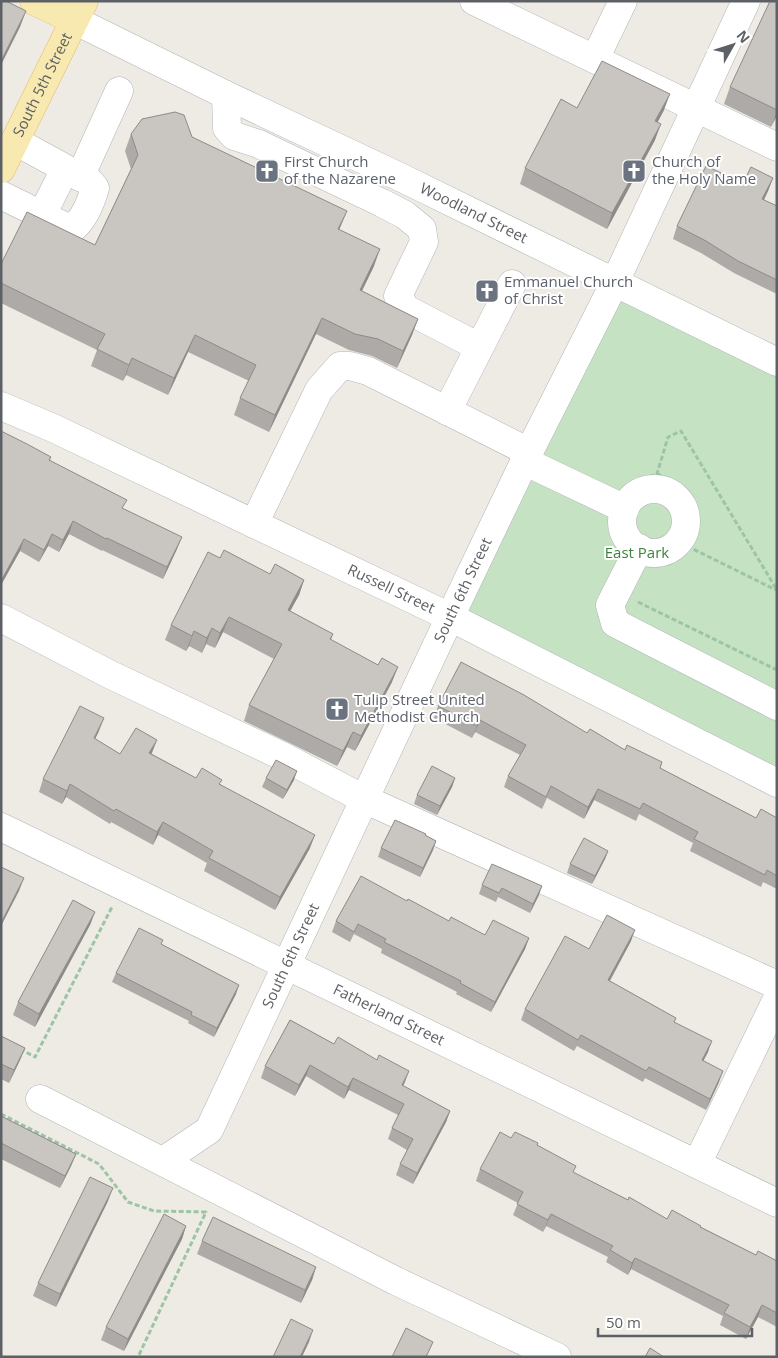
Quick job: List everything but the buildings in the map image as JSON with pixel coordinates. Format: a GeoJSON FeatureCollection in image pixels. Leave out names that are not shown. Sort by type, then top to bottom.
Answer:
{"type":"FeatureCollection","features":[{"type":"Feature","properties":{"kind":"main road","name":"Woodland Street"},"geometry":{"type":"LineString","coordinates":[[34,1],[79,11]]}},
{"type":"Feature","properties":{"kind":"main road","name":"South 5th Street"},"geometry":{"type":"LineString","coordinates":[[1,169],[79,11]]}},
{"type":"Feature","properties":{"kind":"street"},"geometry":{"type":"LineString","coordinates":[[474,1],[777,147]]}},
{"type":"Feature","properties":{"kind":"street"},"geometry":{"type":"LineString","coordinates":[[595,59],[623,1]]}},
{"type":"Feature","properties":{"kind":"street","name":"South 6th Street"},"geometry":{"type":"LineString","coordinates":[[163,1161],[209,1130],[526,457],[615,282],[746,1]]}},
{"type":"Feature","properties":{"kind":"street","name":"Woodland Street"},"geometry":{"type":"LineString","coordinates":[[79,11],[226,95],[400,177],[777,362]]}},
{"type":"Feature","properties":{"kind":"street"},"geometry":{"type":"LineString","coordinates":[[42,215],[80,178],[118,92]]}},
{"type":"Feature","properties":{"kind":"street"},"geometry":{"type":"LineString","coordinates":[[226,95],[227,128],[234,136],[259,144],[405,215],[422,228],[424,242],[398,296],[406,309],[479,347]]}},
{"type":"Feature","properties":{"kind":"street"},"geometry":{"type":"LineString","coordinates":[[1,195],[66,227],[73,228],[80,222],[93,196],[80,178],[15,141]]}},
{"type":"Feature","properties":{"kind":"street"},"geometry":{"type":"LineString","coordinates":[[448,411],[512,284]]}},
{"type":"Feature","properties":{"kind":"street"},"geometry":{"type":"LineString","coordinates":[[254,524],[319,390],[328,377],[340,366],[350,366],[368,371],[448,411],[526,457],[623,498],[631,498],[648,489],[666,491],[676,497],[686,516],[682,537],[674,546],[665,551],[654,553],[643,551],[649,554]]}},
{"type":"Feature","properties":{"kind":"street","name":"Russell Street"},"geometry":{"type":"LineString","coordinates":[[1,406],[53,428],[450,618],[777,783]]}},
{"type":"Feature","properties":{"kind":"street"},"geometry":{"type":"LineString","coordinates":[[623,498],[622,516],[627,537],[634,546],[649,554]]}},
{"type":"Feature","properties":{"kind":"street"},"geometry":{"type":"LineString","coordinates":[[649,554],[610,605],[615,622],[777,706]]}},
{"type":"Feature","properties":{"kind":"street"},"geometry":{"type":"LineString","coordinates":[[1,618],[111,675],[284,756],[364,799],[777,985]]}},
{"type":"Feature","properties":{"kind":"street","name":"Fatherland Street"},"geometry":{"type":"LineString","coordinates":[[1,827],[777,1203]]}},
{"type":"Feature","properties":{"kind":"street"},"geometry":{"type":"LineString","coordinates":[[697,1164],[777,999]]}},
{"type":"Feature","properties":{"kind":"street"},"geometry":{"type":"LineString","coordinates":[[40,1099],[396,1281],[557,1357]]}},
{"type":"Feature","properties":{"kind":"path"},"geometry":{"type":"LineString","coordinates":[[623,498],[657,474],[668,438],[681,431],[777,590]]}},
{"type":"Feature","properties":{"kind":"path"},"geometry":{"type":"LineString","coordinates":[[649,554],[676,557],[687,546],[697,526],[691,497],[676,482],[657,474]]}},
{"type":"Feature","properties":{"kind":"path"},"geometry":{"type":"LineString","coordinates":[[687,546],[777,590]]}},
{"type":"Feature","properties":{"kind":"path"},"geometry":{"type":"LineString","coordinates":[[632,599],[777,670]]}},
{"type":"Feature","properties":{"kind":"path"},"geometry":{"type":"LineString","coordinates":[[18,1048],[35,1057],[112,907]]}},
{"type":"Feature","properties":{"kind":"path"},"geometry":{"type":"LineString","coordinates":[[1,1114],[99,1164],[128,1202],[154,1211],[206,1212],[138,1357]]}},
{"type":"Feature","properties":{"kind":"green space","name":"East Park"},"geometry":{"type":"Polygon","coordinates":[[[615,282],[777,360],[777,777],[450,617],[615,282]]]}},
{"type":"Feature","properties":{"kind":"place","name":"First Church of the Nazarene"},"geometry":{"type":"Point","coordinates":[267,171]}},
{"type":"Feature","properties":{"kind":"place","name":"Church of the Holy Name"},"geometry":{"type":"Point","coordinates":[634,171]}},
{"type":"Feature","properties":{"kind":"place","name":"Emmanuel Church of Christ"},"geometry":{"type":"Point","coordinates":[487,291]}},
{"type":"Feature","properties":{"kind":"place","name":"Tulip Street United Methodist Church"},"geometry":{"type":"Point","coordinates":[337,709]}}]}
